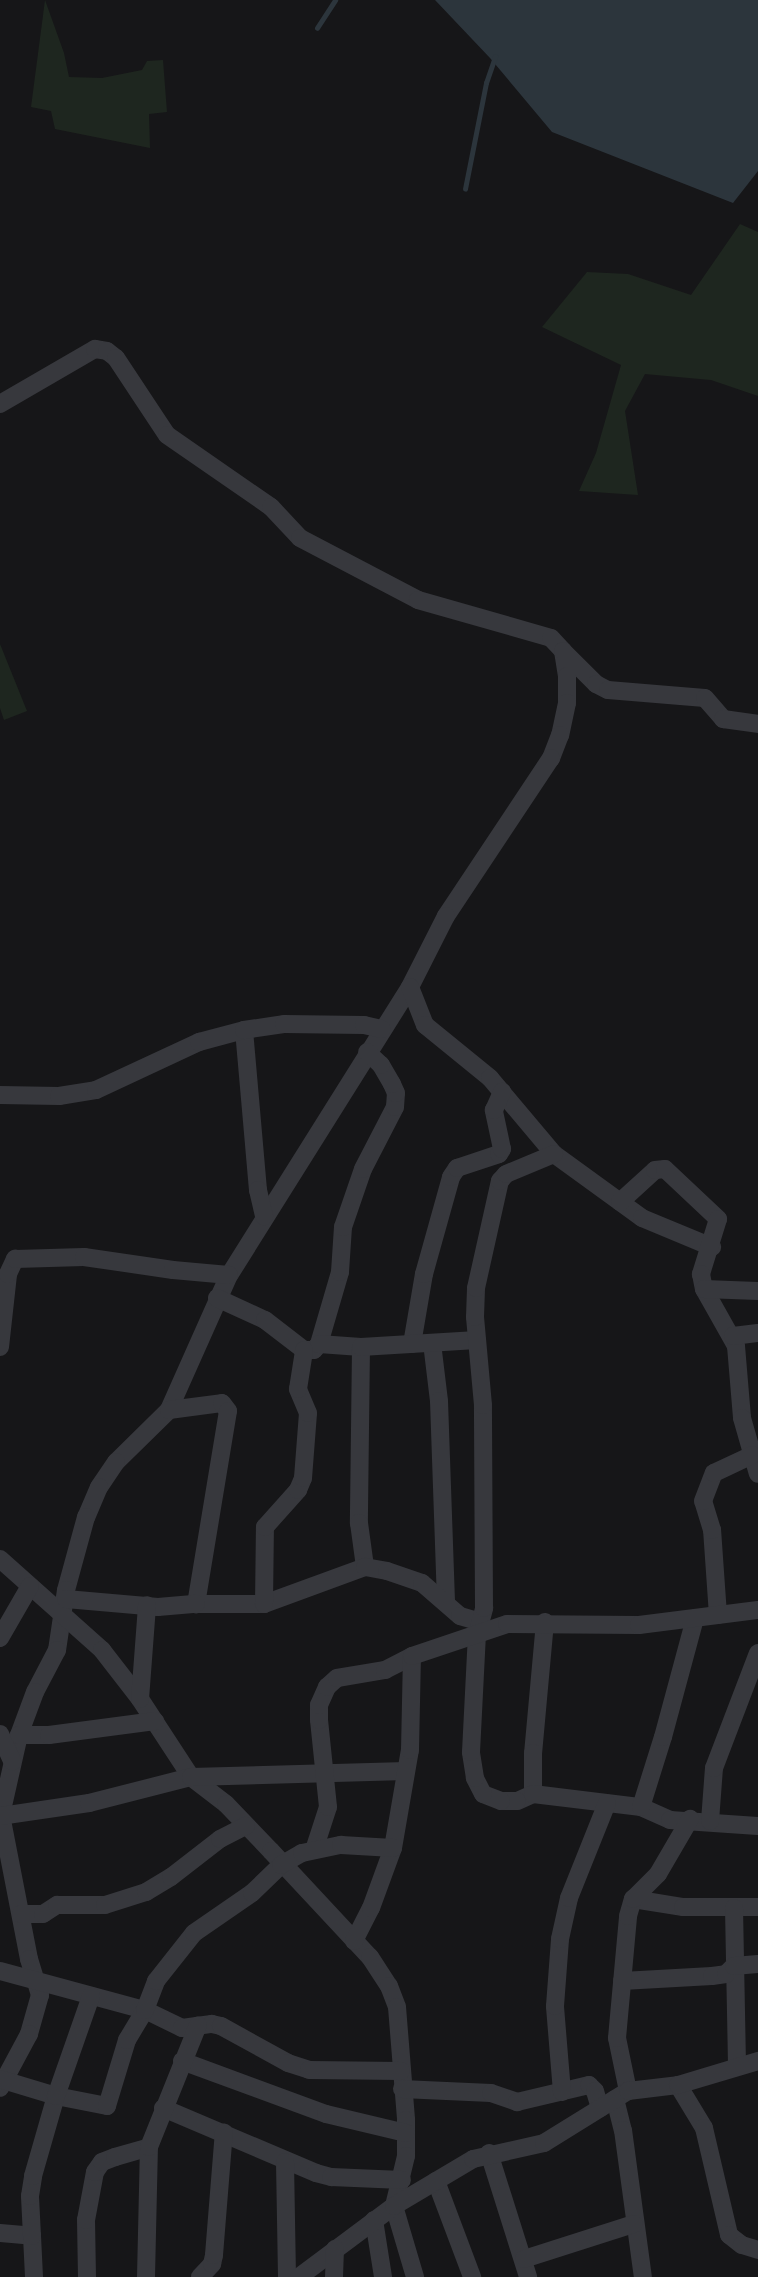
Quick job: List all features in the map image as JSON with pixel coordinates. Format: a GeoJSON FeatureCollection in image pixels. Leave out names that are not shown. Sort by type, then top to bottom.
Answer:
{"type":"FeatureCollection","features":[{"type":"Feature","properties":{"kind":"street"},"geometry":{"type":"LineString","coordinates":[[0,404],[95,349],[107,351],[116,358],[167,435],[271,507],[300,538],[418,600],[538,632],[551,638],[596,684],[608,690],[705,698],[723,719],[758,724]]}},
{"type":"Feature","properties":{"kind":"street"},"geometry":{"type":"LineString","coordinates":[[393,1848],[341,1844],[314,1850],[281,1865],[252,1893],[194,1933],[156,1981],[145,2010],[127,2040],[107,2106],[1,2083],[29,2034],[40,1995],[0,1816],[19,1735],[35,1692],[57,1650],[77,1544],[99,1487],[116,1462],[169,1410],[229,1275],[410,987],[446,916],[551,758],[567,704],[564,651]]}},
{"type":"Feature","properties":{"kind":"street"},"geometry":{"type":"LineString","coordinates":[[410,987],[425,1025],[482,1071],[554,1154],[642,1218],[712,1247]]}},
{"type":"Feature","properties":{"kind":"street"},"geometry":{"type":"LineString","coordinates":[[0,1095],[59,1096],[96,1090],[199,1042],[244,1030],[284,1024],[364,1025],[382,1029]]}},
{"type":"Feature","properties":{"kind":"street"},"geometry":{"type":"LineString","coordinates":[[244,1030],[258,1189],[264,1216]]}},
{"type":"Feature","properties":{"kind":"street"},"geometry":{"type":"LineString","coordinates":[[264,1604],[265,1527],[298,1490],[303,1478],[308,1413],[298,1389],[340,1272],[343,1227],[363,1170],[395,1107],[396,1093],[392,1084],[382,1065],[367,1052]]}},
{"type":"Feature","properties":{"kind":"street"},"geometry":{"type":"LineString","coordinates":[[412,1344],[424,1274],[452,1177],[457,1168],[499,1154],[502,1149],[494,1110],[502,1092]]}},
{"type":"Feature","properties":{"kind":"street"},"geometry":{"type":"LineString","coordinates":[[554,1154],[506,1174],[500,1181],[476,1287],[482,1405],[484,1608],[479,1629],[471,1730],[475,1778],[483,1794],[501,1801],[517,1801],[533,1794],[641,1807],[670,1820],[690,1819],[758,1826]]}},
{"type":"Feature","properties":{"kind":"street"},"geometry":{"type":"LineString","coordinates":[[620,1202],[655,1170],[665,1168],[719,1219],[701,1275],[704,1289],[733,1336],[738,1361],[742,1418],[758,1474]]}},
{"type":"Feature","properties":{"kind":"street"},"geometry":{"type":"LineString","coordinates":[[0,1347],[8,1273],[15,1259],[84,1257],[229,1275]]}},
{"type":"Feature","properties":{"kind":"street"},"geometry":{"type":"LineString","coordinates":[[704,1289],[758,1292]]}},
{"type":"Feature","properties":{"kind":"street"},"geometry":{"type":"LineString","coordinates":[[217,1298],[265,1320],[312,1347],[477,1340]]}},
{"type":"Feature","properties":{"kind":"street"},"geometry":{"type":"LineString","coordinates":[[733,1336],[758,1333]]}},
{"type":"Feature","properties":{"kind":"street"},"geometry":{"type":"LineString","coordinates":[[432,1343],[439,1401],[446,1602]]}},
{"type":"Feature","properties":{"kind":"street"},"geometry":{"type":"LineString","coordinates":[[361,1347],[359,1522],[365,1567]]}},
{"type":"Feature","properties":{"kind":"street"},"geometry":{"type":"LineString","coordinates":[[169,1410],[222,1403],[228,1411],[196,1604]]}},
{"type":"Feature","properties":{"kind":"street"},"geometry":{"type":"LineString","coordinates":[[718,1615],[712,1530],[703,1501],[714,1473],[752,1455]]}},
{"type":"Feature","properties":{"kind":"street"},"geometry":{"type":"LineString","coordinates":[[0,1559],[30,1586],[64,1607],[140,1699],[191,1777],[226,1804],[370,1957],[397,2007],[406,2133],[402,2180],[394,2206],[415,2277]]}},
{"type":"Feature","properties":{"kind":"street"},"geometry":{"type":"LineString","coordinates":[[64,1607],[264,1604],[365,1567],[422,1583],[479,1629]]}},
{"type":"Feature","properties":{"kind":"street"},"geometry":{"type":"LineString","coordinates":[[0,1638],[30,1586]]}},
{"type":"Feature","properties":{"kind":"street"},"geometry":{"type":"LineString","coordinates":[[140,1699],[147,1605]]}},
{"type":"Feature","properties":{"kind":"street"},"geometry":{"type":"LineString","coordinates":[[314,1850],[328,1807],[327,1774],[318,1720],[327,1687],[337,1678],[385,1670],[479,1629],[507,1624],[545,1622],[639,1625],[758,1610]]}},
{"type":"Feature","properties":{"kind":"street"},"geometry":{"type":"LineString","coordinates":[[641,1807],[695,1618]]}},
{"type":"Feature","properties":{"kind":"street"},"geometry":{"type":"LineString","coordinates":[[533,1794],[533,1753],[545,1622]]}},
{"type":"Feature","properties":{"kind":"street"},"geometry":{"type":"LineString","coordinates":[[710,1821],[714,1768],[758,1653]]}},
{"type":"Feature","properties":{"kind":"street"},"geometry":{"type":"LineString","coordinates":[[354,1941],[371,1908],[393,1848],[406,1771],[412,1656]]}},
{"type":"Feature","properties":{"kind":"street"},"geometry":{"type":"LineString","coordinates":[[19,1735],[49,1735],[155,1721]]}},
{"type":"Feature","properties":{"kind":"street"},"geometry":{"type":"LineString","coordinates":[[0,1734],[12,1760]]}},
{"type":"Feature","properties":{"kind":"street"},"geometry":{"type":"LineString","coordinates":[[0,1816],[89,1804],[191,1777],[406,1771]]}},
{"type":"Feature","properties":{"kind":"street"},"geometry":{"type":"LineString","coordinates":[[562,2092],[555,2006],[560,1939],[569,1898],[607,1803]]}},
{"type":"Feature","properties":{"kind":"street"},"geometry":{"type":"LineString","coordinates":[[643,2277],[623,2130],[614,2099],[628,1916],[633,1899],[658,1874],[690,1819]]}},
{"type":"Feature","properties":{"kind":"street"},"geometry":{"type":"LineString","coordinates":[[21,1914],[43,1914],[57,1905],[105,1905],[145,1892],[171,1877],[220,1839],[246,1826]]}},
{"type":"Feature","properties":{"kind":"street"},"geometry":{"type":"LineString","coordinates":[[633,1899],[683,1907],[758,1907]]}},
{"type":"Feature","properties":{"kind":"street"},"geometry":{"type":"LineString","coordinates":[[734,1908],[737,2066]]}},
{"type":"Feature","properties":{"kind":"street"},"geometry":{"type":"LineString","coordinates":[[622,1981],[712,1976],[726,1974],[734,1966],[758,1964]]}},
{"type":"Feature","properties":{"kind":"street"},"geometry":{"type":"LineString","coordinates":[[0,1971],[145,2010],[182,2028],[198,2025],[221,2026],[288,2063],[309,2070],[401,2071]]}},
{"type":"Feature","properties":{"kind":"street"},"geometry":{"type":"LineString","coordinates":[[34,2277],[30,2196],[33,2176],[56,2096],[91,1996]]}},
{"type":"Feature","properties":{"kind":"street"},"geometry":{"type":"LineString","coordinates":[[146,2277],[149,2147],[198,2025]]}},
{"type":"Feature","properties":{"kind":"street"},"geometry":{"type":"LineString","coordinates":[[182,2061],[326,2114],[406,2133]]}},
{"type":"Feature","properties":{"kind":"street"},"geometry":{"type":"LineString","coordinates":[[299,2277],[394,2206],[489,2153],[544,2143],[614,2099],[678,2085],[758,2061]]}},
{"type":"Feature","properties":{"kind":"street"},"geometry":{"type":"LineString","coordinates":[[678,2085],[704,2128],[729,2235],[742,2245],[758,2250]]}},
{"type":"Feature","properties":{"kind":"street"},"geometry":{"type":"LineString","coordinates":[[402,2089],[491,2093],[517,2102],[593,2087],[614,2099]]}},
{"type":"Feature","properties":{"kind":"street"},"geometry":{"type":"LineString","coordinates":[[163,2108],[224,2132],[285,2162],[331,2177],[402,2180]]}},
{"type":"Feature","properties":{"kind":"street"},"geometry":{"type":"LineString","coordinates":[[200,2277],[212,2264],[214,2255],[224,2132]]}},
{"type":"Feature","properties":{"kind":"street"},"geometry":{"type":"LineString","coordinates":[[87,2277],[86,2220],[95,2172],[102,2162],[149,2147]]}},
{"type":"Feature","properties":{"kind":"street"},"geometry":{"type":"LineString","coordinates":[[489,2153],[526,2268],[634,2224]]}},
{"type":"Feature","properties":{"kind":"street"},"geometry":{"type":"LineString","coordinates":[[285,2162],[287,2277]]}},
{"type":"Feature","properties":{"kind":"street"},"geometry":{"type":"LineString","coordinates":[[436,2181],[472,2277]]}},
{"type":"Feature","properties":{"kind":"street"},"geometry":{"type":"LineString","coordinates":[[374,2220],[383,2277]]}},
{"type":"Feature","properties":{"kind":"street"},"geometry":{"type":"LineString","coordinates":[[0,2234],[32,2236]]}},
{"type":"Feature","properties":{"kind":"street"},"geometry":{"type":"LineString","coordinates":[[334,2277],[335,2249]]}},
{"type":"Feature","properties":{"kind":"shaded area"},"geometry":{"type":"Polygon","coordinates":[[[45,0],[64,53],[69,77],[102,78],[142,70],[147,61],[163,60],[167,112],[149,114],[150,148],[55,129],[51,111],[31,107],[45,0]]]}},
{"type":"Feature","properties":{"kind":"shaded area"},"geometry":{"type":"Polygon","coordinates":[[[435,0],[758,0],[758,171],[733,203],[552,132],[490,58],[435,0]]]}},
{"type":"Feature","properties":{"kind":"shaded area"},"geometry":{"type":"Polygon","coordinates":[[[740,224],[758,232],[758,396],[711,380],[645,374],[625,411],[638,495],[579,491],[596,453],[621,365],[542,327],[587,272],[628,274],[691,295],[740,224]]]}},
{"type":"Feature","properties":{"kind":"shaded area"},"geometry":{"type":"Polygon","coordinates":[[[0,644],[27,711],[4,720],[0,708],[0,644]]]}},
{"type":"Feature","properties":{"kind":"waterway"},"geometry":{"type":"LineString","coordinates":[[317,28],[335,0]]}},
{"type":"Feature","properties":{"kind":"waterway"},"geometry":{"type":"LineString","coordinates":[[465,189],[486,83],[495,57]]}}]}
